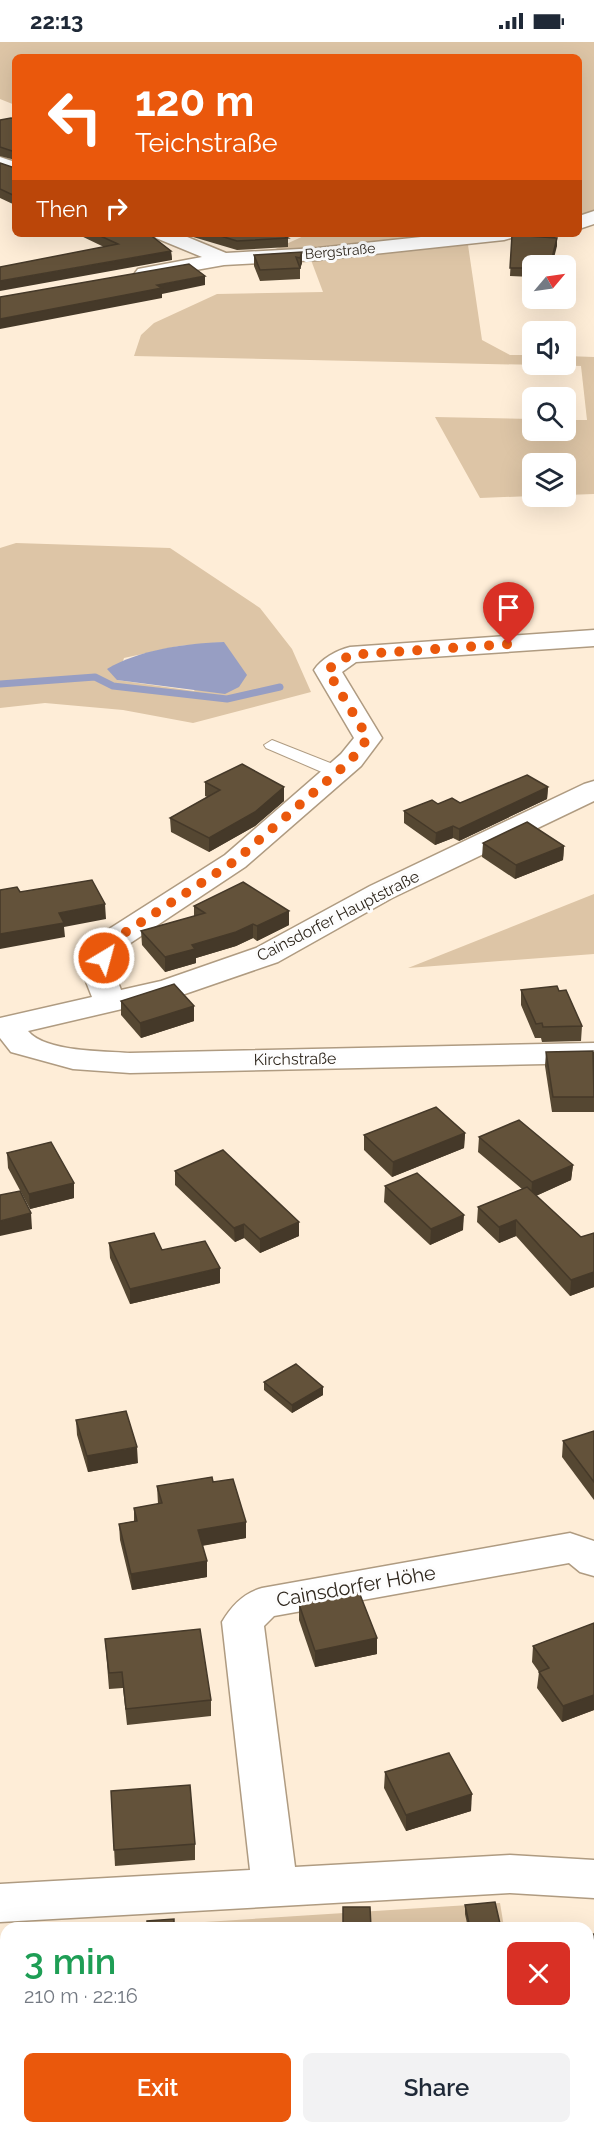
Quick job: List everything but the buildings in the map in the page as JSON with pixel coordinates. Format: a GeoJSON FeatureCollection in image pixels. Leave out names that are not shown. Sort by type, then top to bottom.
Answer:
{"type":"FeatureCollection","features":[{"type":"Feature","properties":{"kind":"street"},"geometry":{"type":"LineString","coordinates":[[170,237],[224,259]]}},
{"type":"Feature","properties":{"kind":"street","name":"Bergstraße"},"geometry":{"type":"LineString","coordinates":[[124,276],[224,259],[318,254],[476,237]]}},
{"type":"Feature","properties":{"kind":"street"},"geometry":{"type":"LineString","coordinates":[[109,1001],[99,974],[109,943],[235,861],[351,760],[368,738],[327,670],[350,655],[594,638]]}},
{"type":"Feature","properties":{"kind":"street","name":"Cainsdorfer Hauptstraße"},"geometry":{"type":"LineString","coordinates":[[3,1027],[171,988],[267,955],[381,892],[594,790]]}},
{"type":"Feature","properties":{"kind":"street","name":"Kirchstraße"},"geometry":{"type":"LineString","coordinates":[[3,1027],[22,1045],[73,1059],[130,1063],[594,1053]]}},
{"type":"Feature","properties":{"kind":"street","name":"Cainsdorfer Höhe"},"geometry":{"type":"LineString","coordinates":[[275,1887],[243,1622],[262,1603],[570,1548],[588,1554],[594,1561]]}},
{"type":"Feature","properties":{"kind":"street"},"geometry":{"type":"LineString","coordinates":[[0,1903],[510,1874],[594,1879]]}},
{"type":"Feature","properties":{"kind":"lane"},"geometry":{"type":"LineString","coordinates":[[272,745],[337,772]]}},
{"type":"Feature","properties":{"kind":"shaded area"},"geometry":{"type":"Polygon","coordinates":[[[0,42],[594,42],[594,224],[582,222],[582,54],[12,54],[12,104],[0,99],[0,42]]]}},
{"type":"Feature","properties":{"kind":"shaded area"},"geometry":{"type":"Polygon","coordinates":[[[301,237],[447,237],[367,246],[271,251],[301,237]]]}},
{"type":"Feature","properties":{"kind":"shaded area"},"geometry":{"type":"Polygon","coordinates":[[[468,245],[482,340],[510,355],[522,355],[522,365],[134,356],[141,335],[154,323],[217,294],[323,292],[311,260],[468,245]]]}},
{"type":"Feature","properties":{"kind":"shaded area"},"geometry":{"type":"Polygon","coordinates":[[[576,356],[594,357],[594,494],[576,495],[576,453],[522,453],[522,496],[480,498],[435,417],[522,419],[522,441],[576,441],[576,420],[587,420],[581,366],[576,366],[576,356]]]}},
{"type":"Feature","properties":{"kind":"shaded area"},"geometry":{"type":"Polygon","coordinates":[[[16,543],[170,548],[260,608],[292,649],[311,692],[193,723],[123,710],[45,703],[0,708],[0,548],[16,543]],[[224,642],[179,646],[124,658],[117,680],[194,691],[224,642]]]}},
{"type":"Feature","properties":{"kind":"shaded area"},"geometry":{"type":"Polygon","coordinates":[[[594,894],[594,954],[408,968],[594,894]]]}},
{"type":"Feature","properties":{"kind":"shaded area"},"geometry":{"type":"Polygon","coordinates":[[[500,1903],[503,1922],[204,1922],[500,1903]]]}},
{"type":"Feature","properties":{"kind":"water"},"geometry":{"type":"Polygon","coordinates":[[[224,642],[247,675],[239,687],[225,694],[117,680],[107,669],[119,662],[148,652],[194,644],[224,642]]]}},
{"type":"Feature","properties":{"kind":"waterway"},"geometry":{"type":"LineString","coordinates":[[0,684],[95,677],[113,686],[227,699],[280,687]]}},
{"type":"Feature","properties":{"kind":"route"},"geometry":{"type":"LineString","coordinates":[[104,958],[109,943],[235,861],[351,760],[368,738],[327,670],[350,655],[509,644]]}}]}
